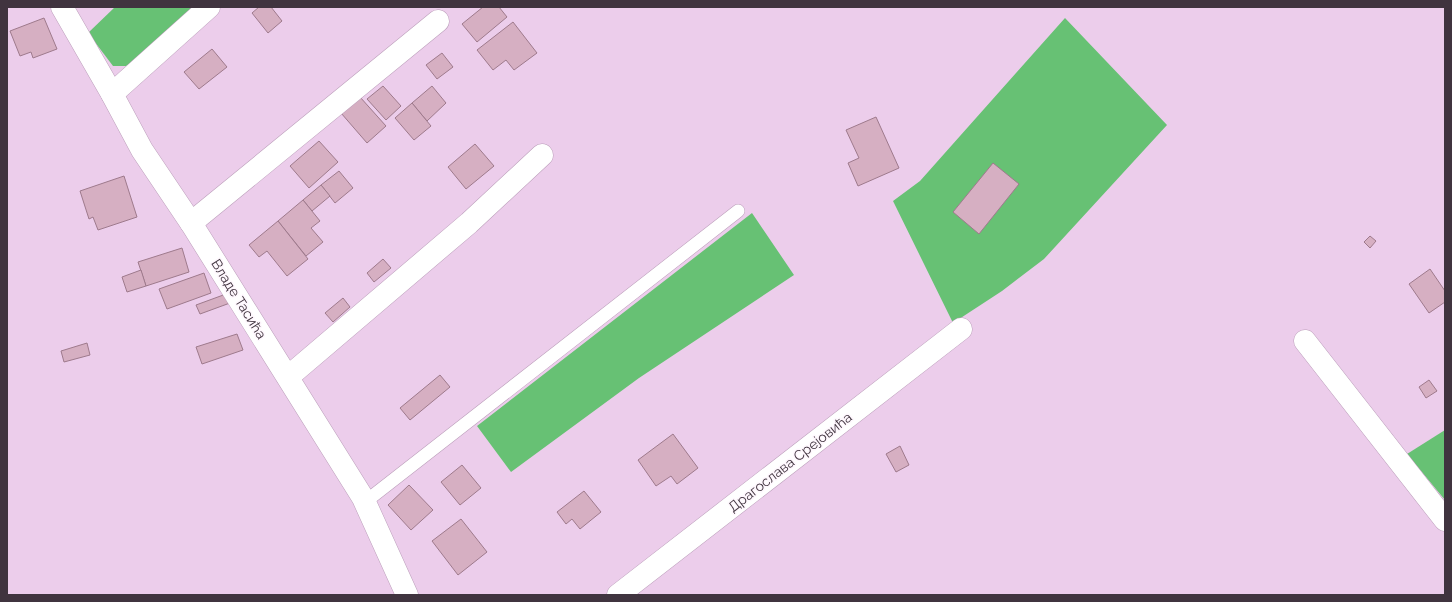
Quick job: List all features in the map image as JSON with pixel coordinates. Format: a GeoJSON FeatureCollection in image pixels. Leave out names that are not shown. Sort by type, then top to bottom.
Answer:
{"type":"FeatureCollection","features":[{"type":"Feature","properties":{"kind":"street","name":"Владе Тасића"},"geometry":{"type":"LineString","coordinates":[[62,7],[142,150],[191,223],[365,502],[408,595]]}},
{"type":"Feature","properties":{"kind":"street"},"geometry":{"type":"LineString","coordinates":[[112,94],[209,7]]}},
{"type":"Feature","properties":{"kind":"street"},"geometry":{"type":"LineString","coordinates":[[191,223],[438,21]]}},
{"type":"Feature","properties":{"kind":"street"},"geometry":{"type":"LineString","coordinates":[[288,377],[469,222],[542,155]]}},
{"type":"Feature","properties":{"kind":"street","name":"Драгослава Срејовића"},"geometry":{"type":"LineString","coordinates":[[618,595],[962,329]]}},
{"type":"Feature","properties":{"kind":"street"},"geometry":{"type":"LineString","coordinates":[[1305,341],[1445,520]]}},
{"type":"Feature","properties":{"kind":"lane"},"geometry":{"type":"LineString","coordinates":[[365,502],[738,211]]}},
{"type":"Feature","properties":{"kind":"green space"},"geometry":{"type":"Polygon","coordinates":[[[115,7],[196,7],[138,60],[126,66],[113,66],[88,33],[115,7]]]}},
{"type":"Feature","properties":{"kind":"green space"},"geometry":{"type":"Polygon","coordinates":[[[1065,18],[1167,125],[1044,259],[1002,291],[953,323],[893,201],[920,181],[1065,18]]]}},
{"type":"Feature","properties":{"kind":"green space"},"geometry":{"type":"Polygon","coordinates":[[[752,213],[794,275],[639,378],[511,472],[477,426],[752,213]]]}},
{"type":"Feature","properties":{"kind":"green space"},"geometry":{"type":"Polygon","coordinates":[[[1445,430],[1445,500],[1407,454],[1445,430]]]}},
{"type":"Feature","properties":{"kind":"building"},"geometry":{"type":"Polygon","coordinates":[[[259,7],[271,7],[282,21],[268,33],[252,13],[259,7]]]}},
{"type":"Feature","properties":{"kind":"building"},"geometry":{"type":"Polygon","coordinates":[[[483,7],[499,7],[507,17],[477,42],[462,24],[483,7]]]}},
{"type":"Feature","properties":{"kind":"building"},"geometry":{"type":"Polygon","coordinates":[[[44,18],[57,49],[33,58],[31,52],[20,56],[10,31],[44,18]]]}},
{"type":"Feature","properties":{"kind":"building"},"geometry":{"type":"Polygon","coordinates":[[[513,22],[537,53],[514,70],[506,60],[493,70],[477,50],[513,22]]]}},
{"type":"Feature","properties":{"kind":"building"},"geometry":{"type":"Polygon","coordinates":[[[212,49],[227,67],[199,89],[184,72],[212,49]]]}},
{"type":"Feature","properties":{"kind":"building"},"geometry":{"type":"Polygon","coordinates":[[[442,53],[453,67],[437,79],[426,65],[442,53]]]}},
{"type":"Feature","properties":{"kind":"building"},"geometry":{"type":"Polygon","coordinates":[[[383,86],[401,106],[386,120],[367,99],[383,86]]]}},
{"type":"Feature","properties":{"kind":"building"},"geometry":{"type":"Polygon","coordinates":[[[432,86],[446,103],[427,121],[412,103],[432,86]]]}},
{"type":"Feature","properties":{"kind":"building"},"geometry":{"type":"Polygon","coordinates":[[[360,97],[386,126],[367,143],[341,113],[360,97]]]}},
{"type":"Feature","properties":{"kind":"building"},"geometry":{"type":"Polygon","coordinates":[[[412,103],[431,126],[414,140],[395,118],[412,103]]]}},
{"type":"Feature","properties":{"kind":"building"},"geometry":{"type":"Polygon","coordinates":[[[876,117],[899,168],[858,186],[848,163],[859,158],[846,130],[876,117]]]}},
{"type":"Feature","properties":{"kind":"building"},"geometry":{"type":"Polygon","coordinates":[[[319,141],[338,162],[309,188],[290,166],[319,141]]]}},
{"type":"Feature","properties":{"kind":"building"},"geometry":{"type":"Polygon","coordinates":[[[475,144],[494,166],[466,189],[448,167],[475,144]]]}},
{"type":"Feature","properties":{"kind":"building"},"geometry":{"type":"Polygon","coordinates":[[[993,163],[1019,184],[979,234],[953,212],[993,163]]]}},
{"type":"Feature","properties":{"kind":"building"},"geometry":{"type":"Polygon","coordinates":[[[339,171],[353,188],[335,203],[321,185],[339,171]]]}},
{"type":"Feature","properties":{"kind":"building"},"geometry":{"type":"Polygon","coordinates":[[[124,176],[137,217],[98,230],[93,217],[89,219],[80,191],[124,176]]]}},
{"type":"Feature","properties":{"kind":"building"},"geometry":{"type":"Polygon","coordinates":[[[321,185],[330,196],[312,211],[303,200],[321,185]]]}},
{"type":"Feature","properties":{"kind":"building"},"geometry":{"type":"Polygon","coordinates":[[[303,200],[320,221],[311,228],[323,242],[306,256],[278,221],[303,200]]]}},
{"type":"Feature","properties":{"kind":"building"},"geometry":{"type":"Polygon","coordinates":[[[278,221],[308,259],[287,276],[267,251],[259,257],[249,245],[278,221]]]}},
{"type":"Feature","properties":{"kind":"building"},"geometry":{"type":"Polygon","coordinates":[[[1370,236],[1376,241],[1370,248],[1364,242],[1370,236]]]}},
{"type":"Feature","properties":{"kind":"building"},"geometry":{"type":"Polygon","coordinates":[[[182,248],[189,272],[146,286],[138,262],[182,248]]]}},
{"type":"Feature","properties":{"kind":"building"},"geometry":{"type":"Polygon","coordinates":[[[383,259],[391,268],[374,282],[367,273],[383,259]]]}},
{"type":"Feature","properties":{"kind":"building"},"geometry":{"type":"Polygon","coordinates":[[[1430,269],[1445,291],[1445,302],[1429,313],[1409,284],[1430,269]]]}},
{"type":"Feature","properties":{"kind":"building"},"geometry":{"type":"Polygon","coordinates":[[[141,270],[146,286],[127,292],[122,277],[141,270]]]}},
{"type":"Feature","properties":{"kind":"building"},"geometry":{"type":"Polygon","coordinates":[[[204,273],[211,293],[167,309],[159,289],[204,273]]]}},
{"type":"Feature","properties":{"kind":"building"},"geometry":{"type":"Polygon","coordinates":[[[226,294],[230,303],[200,314],[196,305],[226,294]]]}},
{"type":"Feature","properties":{"kind":"building"},"geometry":{"type":"Polygon","coordinates":[[[343,298],[350,307],[333,322],[325,313],[343,298]]]}},
{"type":"Feature","properties":{"kind":"building"},"geometry":{"type":"Polygon","coordinates":[[[237,334],[243,350],[202,364],[196,347],[237,334]]]}},
{"type":"Feature","properties":{"kind":"building"},"geometry":{"type":"Polygon","coordinates":[[[87,343],[90,355],[64,362],[61,351],[87,343]]]}},
{"type":"Feature","properties":{"kind":"building"},"geometry":{"type":"Polygon","coordinates":[[[440,375],[450,387],[410,420],[400,408],[440,375]]]}},
{"type":"Feature","properties":{"kind":"building"},"geometry":{"type":"Polygon","coordinates":[[[1429,380],[1437,391],[1426,398],[1419,387],[1429,380]]]}},
{"type":"Feature","properties":{"kind":"building"},"geometry":{"type":"Polygon","coordinates":[[[673,434],[698,468],[677,484],[671,476],[656,486],[638,460],[673,434]]]}},
{"type":"Feature","properties":{"kind":"building"},"geometry":{"type":"Polygon","coordinates":[[[900,446],[909,465],[896,472],[886,454],[900,446]]]}},
{"type":"Feature","properties":{"kind":"building"},"geometry":{"type":"Polygon","coordinates":[[[462,465],[481,488],[460,505],[441,482],[462,465]]]}},
{"type":"Feature","properties":{"kind":"building"},"geometry":{"type":"Polygon","coordinates":[[[409,485],[433,510],[411,530],[388,505],[409,485]]]}},
{"type":"Feature","properties":{"kind":"building"},"geometry":{"type":"Polygon","coordinates":[[[584,491],[601,512],[580,529],[572,519],[566,524],[557,512],[584,491]]]}},
{"type":"Feature","properties":{"kind":"building"},"geometry":{"type":"Polygon","coordinates":[[[461,519],[487,552],[458,575],[432,541],[461,519]]]}}]}
